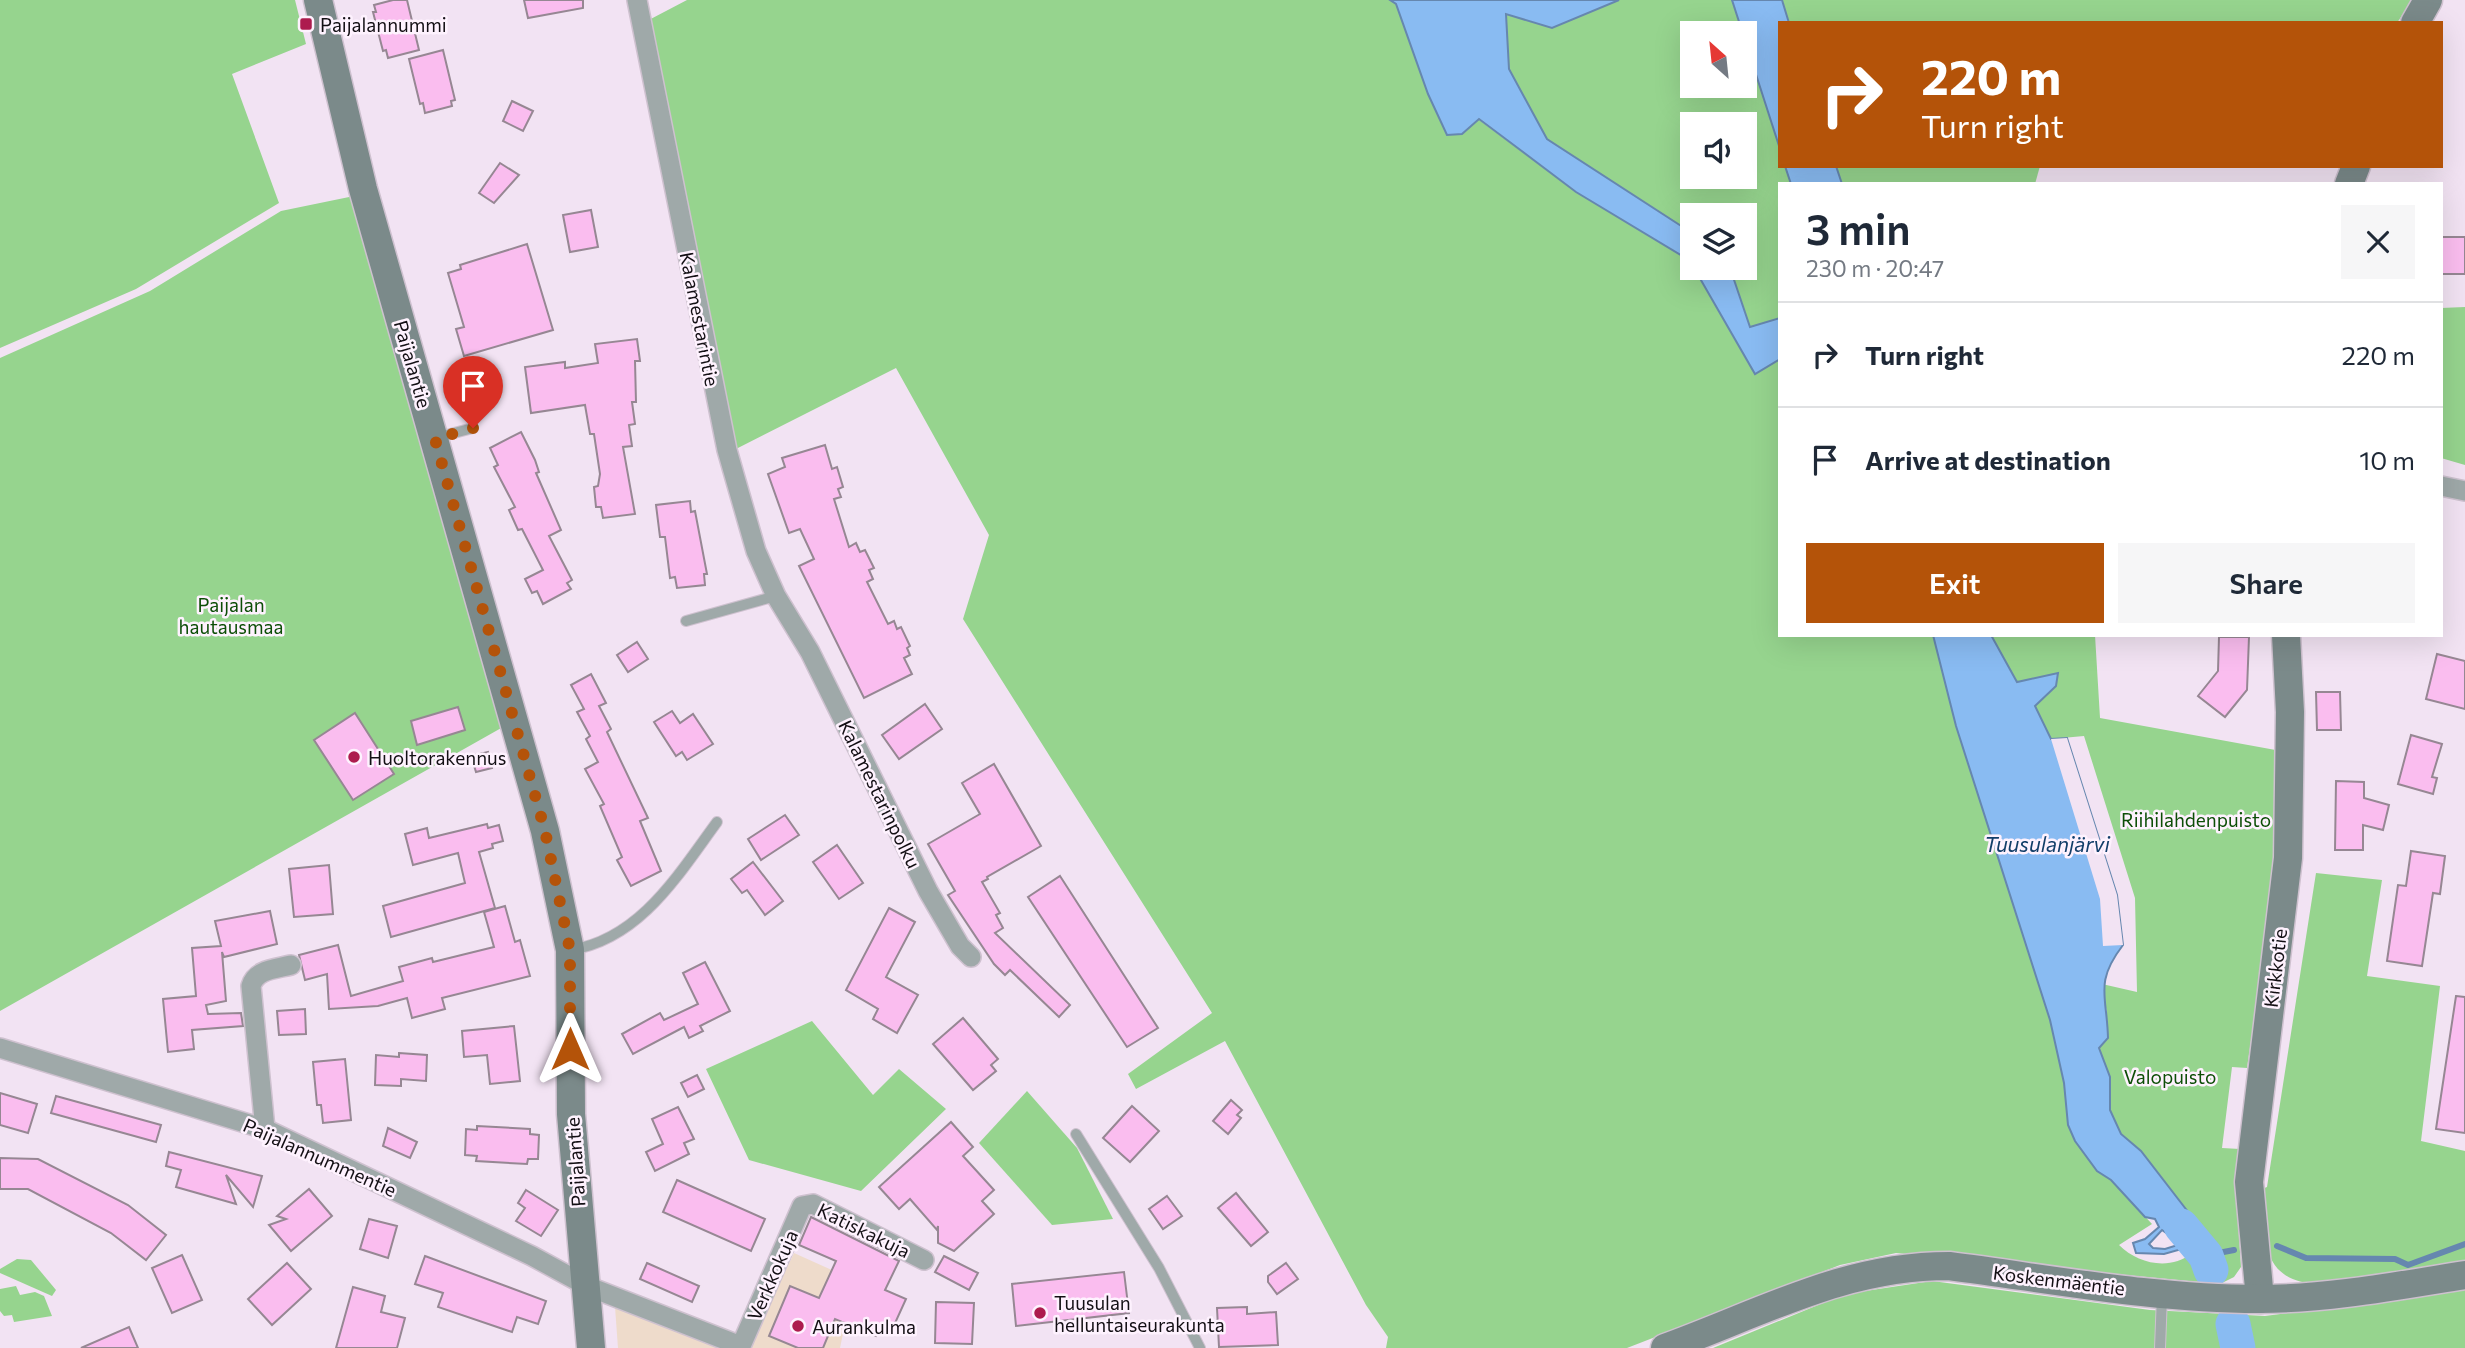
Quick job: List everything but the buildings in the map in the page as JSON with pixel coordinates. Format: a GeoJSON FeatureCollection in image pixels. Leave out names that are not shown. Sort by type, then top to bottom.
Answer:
{"type":"FeatureCollection","features":[{"type":"Feature","properties":{"kind":"street","name":"Paijalantie"},"geometry":{"type":"LineString","coordinates":[[318,0],[363,189],[545,831],[570,950],[571,1101],[591,1348]]}},
{"type":"Feature","properties":{"kind":"street","name":"Kalamestarintie"},"geometry":{"type":"LineString","coordinates":[[638,0],[727,450],[756,551],[776,596],[795,628]]}},
{"type":"Feature","properties":{"kind":"street"},"geometry":{"type":"LineString","coordinates":[[2416,21],[2428,0]]}},
{"type":"Feature","properties":{"kind":"street"},"geometry":{"type":"LineString","coordinates":[[2443,486],[2465,491]]}},
{"type":"Feature","properties":{"kind":"street","name":"Kalamestarinpolku"},"geometry":{"type":"LineString","coordinates":[[795,628],[928,891],[960,946],[971,957]]}},
{"type":"Feature","properties":{"kind":"street","name":"Kirkkotie"},"geometry":{"type":"LineString","coordinates":[[2260,1299],[2249,1182],[2288,858],[2290,712],[2286,637]]}},
{"type":"Feature","properties":{"kind":"street"},"geometry":{"type":"LineString","coordinates":[[265,1129],[251,986],[253,978],[262,972],[291,965]]}},
{"type":"Feature","properties":{"kind":"street","name":"Paijalannummentie"},"geometry":{"type":"LineString","coordinates":[[0,1048],[265,1129],[531,1256],[587,1286]]}},
{"type":"Feature","properties":{"kind":"street","name":"Katiskakuja"},"geometry":{"type":"LineString","coordinates":[[802,1206],[813,1204],[924,1260]]}},
{"type":"Feature","properties":{"kind":"street","name":"Verkkokuja"},"geometry":{"type":"LineString","coordinates":[[587,1286],[741,1346],[802,1206]]}},
{"type":"Feature","properties":{"kind":"street","name":"Koskenmäentie"},"geometry":{"type":"LineString","coordinates":[[1665,1348],[1781,1301],[1852,1277],[1887,1269],[1949,1266],[2162,1294],[2260,1299],[2339,1295],[2465,1275]]}},
{"type":"Feature","properties":{"kind":"lane"},"geometry":{"type":"LineString","coordinates":[[435,439],[473,428]]}},
{"type":"Feature","properties":{"kind":"lane"},"geometry":{"type":"LineString","coordinates":[[686,621],[776,596]]}},
{"type":"Feature","properties":{"kind":"lane"},"geometry":{"type":"LineString","coordinates":[[570,950],[606,941],[662,898],[716,822]]}},
{"type":"Feature","properties":{"kind":"lane"},"geometry":{"type":"LineString","coordinates":[[1076,1134],[1159,1268],[1200,1348]]}},
{"type":"Feature","properties":{"kind":"lane"},"geometry":{"type":"LineString","coordinates":[[2160,1348],[2162,1294]]}},
{"type":"Feature","properties":{"kind":"shaded area"},"geometry":{"type":"Polygon","coordinates":[[[794,1253],[854,1280],[840,1348],[748,1348],[794,1253]]]}},
{"type":"Feature","properties":{"kind":"shaded area"},"geometry":{"type":"Polygon","coordinates":[[[615,1307],[717,1348],[618,1348],[615,1307]]]}},
{"type":"Feature","properties":{"kind":"green space"},"geometry":{"type":"Polygon","coordinates":[[[0,0],[295,0],[306,44],[232,74],[279,203],[136,289],[0,348],[0,0]]]}},
{"type":"Feature","properties":{"kind":"green space"},"geometry":{"type":"Polygon","coordinates":[[[687,0],[1390,0],[1396,4],[1428,94],[1447,134],[1462,134],[1478,119],[1576,192],[1680,255],[1680,280],[1701,280],[1755,373],[1778,360],[1778,637],[1934,637],[1956,726],[2050,1020],[2064,1083],[2068,1125],[2075,1141],[2097,1171],[2111,1180],[2152,1224],[2119,1245],[2145,1261],[2174,1262],[2192,1253],[2203,1264],[2194,1222],[2141,1151],[2121,1134],[2110,1110],[2110,1077],[2099,1048],[2107,1013],[2102,984],[2137,992],[2135,898],[2084,736],[2051,739],[2035,706],[2056,686],[2057,674],[2017,682],[1992,637],[2095,637],[2100,718],[2281,751],[2278,854],[2247,1068],[2232,1067],[2222,1148],[2240,1149],[2235,1174],[2241,1267],[2234,1277],[2220,1284],[1896,1253],[1840,1265],[1627,1348],[1386,1348],[1388,1337],[1366,1305],[1225,1041],[1136,1089],[1128,1074],[1212,1013],[963,619],[989,535],[896,368],[732,451],[668,103],[645,22],[687,0]]]}},
{"type":"Feature","properties":{"kind":"green space"},"geometry":{"type":"Polygon","coordinates":[[[1619,0],[1732,0],[1738,21],[1680,21],[1680,98],[1757,98],[1757,78],[1778,143],[1778,168],[1786,168],[1790,182],[1778,182],[1778,319],[1750,327],[1734,280],[1757,280],[1757,203],[1680,203],[1680,225],[1547,139],[1509,69],[1505,14],[1552,28],[1619,0]]]}},
{"type":"Feature","properties":{"kind":"green space"},"geometry":{"type":"Polygon","coordinates":[[[1782,0],[2412,0],[2398,21],[1788,21],[1782,0]]]}},
{"type":"Feature","properties":{"kind":"green space"},"geometry":{"type":"Polygon","coordinates":[[[1837,168],[2039,168],[2036,182],[1841,182],[1837,168]]]}},
{"type":"Feature","properties":{"kind":"green space","name":"Paijalan hautausmaa"},"geometry":{"type":"Polygon","coordinates":[[[354,196],[503,727],[0,1011],[0,358],[150,291],[281,211],[354,196]]]}},
{"type":"Feature","properties":{"kind":"green space"},"geometry":{"type":"Polygon","coordinates":[[[2465,307],[2465,465],[2443,459],[2443,308],[2465,307]]]}},
{"type":"Feature","properties":{"kind":"green space"},"geometry":{"type":"Polygon","coordinates":[[[2316,873],[2382,880],[2367,976],[2440,986],[2421,1141],[2465,1151],[2465,1261],[2451,1267],[2317,1284],[2298,1281],[2284,1274],[2269,1253],[2262,1189],[2267,1187],[2316,873]]]}},
{"type":"Feature","properties":{"kind":"green space"},"geometry":{"type":"Polygon","coordinates":[[[812,1021],[873,1095],[899,1069],[946,1109],[861,1191],[749,1160],[706,1069],[812,1021]]]}},
{"type":"Feature","properties":{"kind":"green space"},"geometry":{"type":"Polygon","coordinates":[[[1027,1091],[1077,1148],[1113,1219],[1052,1225],[979,1143],[1027,1091]]]}},
{"type":"Feature","properties":{"kind":"green space"},"geometry":{"type":"Polygon","coordinates":[[[17,1259],[31,1260],[56,1290],[52,1296],[0,1273],[0,1269],[17,1259]]]}},
{"type":"Feature","properties":{"kind":"green space"},"geometry":{"type":"Polygon","coordinates":[[[1932,1281],[2150,1310],[2265,1316],[2465,1289],[2465,1348],[1713,1348],[1845,1294],[1932,1281]]]}},
{"type":"Feature","properties":{"kind":"green space"},"geometry":{"type":"Polygon","coordinates":[[[16,1286],[20,1295],[35,1292],[44,1296],[52,1316],[14,1322],[12,1315],[4,1316],[0,1311],[0,1289],[16,1286]]]}},
{"type":"Feature","properties":{"kind":"water"},"geometry":{"type":"Polygon","coordinates":[[[1390,0],[1619,0],[1552,28],[1506,14],[1509,69],[1547,139],[1680,225],[1680,255],[1576,192],[1479,119],[1462,134],[1447,135],[1428,94],[1396,4],[1390,0]]]}},
{"type":"Feature","properties":{"kind":"water"},"geometry":{"type":"Polygon","coordinates":[[[1732,0],[1782,0],[1788,21],[1778,21],[1778,143],[1757,78],[1757,21],[1739,21],[1732,0]]]}},
{"type":"Feature","properties":{"kind":"water"},"geometry":{"type":"Polygon","coordinates":[[[1786,168],[1837,168],[1841,182],[1790,182],[1786,168]]]}},
{"type":"Feature","properties":{"kind":"water"},"geometry":{"type":"Polygon","coordinates":[[[1701,280],[1734,280],[1750,327],[1778,319],[1778,360],[1755,374],[1701,280]]]}},
{"type":"Feature","properties":{"kind":"water","name":"Tuusulanjärvi"},"geometry":{"type":"Polygon","coordinates":[[[1934,637],[1992,637],[2017,682],[2058,673],[2056,686],[2035,706],[2051,739],[2067,738],[2117,895],[2123,945],[2105,980],[2108,1038],[2099,1048],[2110,1077],[2110,1110],[2121,1134],[2141,1151],[2192,1217],[2169,1235],[2162,1230],[2149,1244],[2153,1248],[2165,1249],[2181,1244],[2176,1237],[2194,1221],[2214,1254],[2217,1266],[2214,1269],[2208,1269],[2185,1248],[2164,1254],[2136,1253],[2133,1243],[2145,1239],[2159,1227],[2155,1219],[2145,1217],[2111,1180],[2097,1171],[2075,1141],[2068,1125],[2064,1083],[2050,1020],[1956,726],[1934,637]]]}},
{"type":"Feature","properties":{"kind":"pier"},"geometry":{"type":"Polygon","coordinates":[[[2067,738],[2117,895],[2123,945],[2103,946],[2100,899],[2051,739],[2067,738]]]}},
{"type":"Feature","properties":{"kind":"waterway"},"geometry":{"type":"LineString","coordinates":[[2181,1226],[2206,1256],[2211,1270]]}},
{"type":"Feature","properties":{"kind":"waterway"},"geometry":{"type":"LineString","coordinates":[[2277,1246],[2306,1258],[2395,1259],[2408,1265],[2465,1244]]}},
{"type":"Feature","properties":{"kind":"waterway"},"geometry":{"type":"LineString","coordinates":[[2208,1255],[2234,1250]]}},
{"type":"Feature","properties":{"kind":"waterway"},"geometry":{"type":"LineString","coordinates":[[2233,1324],[2238,1348]]}},
{"type":"Feature","properties":{"kind":"place","name":"Paijalannummi"},"geometry":{"type":"Point","coordinates":[306,24]}},
{"type":"Feature","properties":{"kind":"place","name":"Huoltorakennus"},"geometry":{"type":"Point","coordinates":[354,757]}},
{"type":"Feature","properties":{"kind":"place","name":"Tuusulan helluntaiseurakunta"},"geometry":{"type":"Point","coordinates":[1040,1313]}},
{"type":"Feature","properties":{"kind":"place","name":"Aurankulma"},"geometry":{"type":"Point","coordinates":[798,1326]}},
{"type":"Feature","properties":{"kind":"route"},"geometry":{"type":"LineString","coordinates":[[473,428],[435,439],[508,707],[545,831],[570,950],[570,1049]]}},
{"type":"Feature","properties":{"kind":"park label","name":"Riihilahdenpuisto"},"geometry":{"type":"Point","coordinates":[2196,819]}},
{"type":"Feature","properties":{"kind":"park label","name":"Valopuisto"},"geometry":{"type":"Point","coordinates":[2170,1076]}}]}
